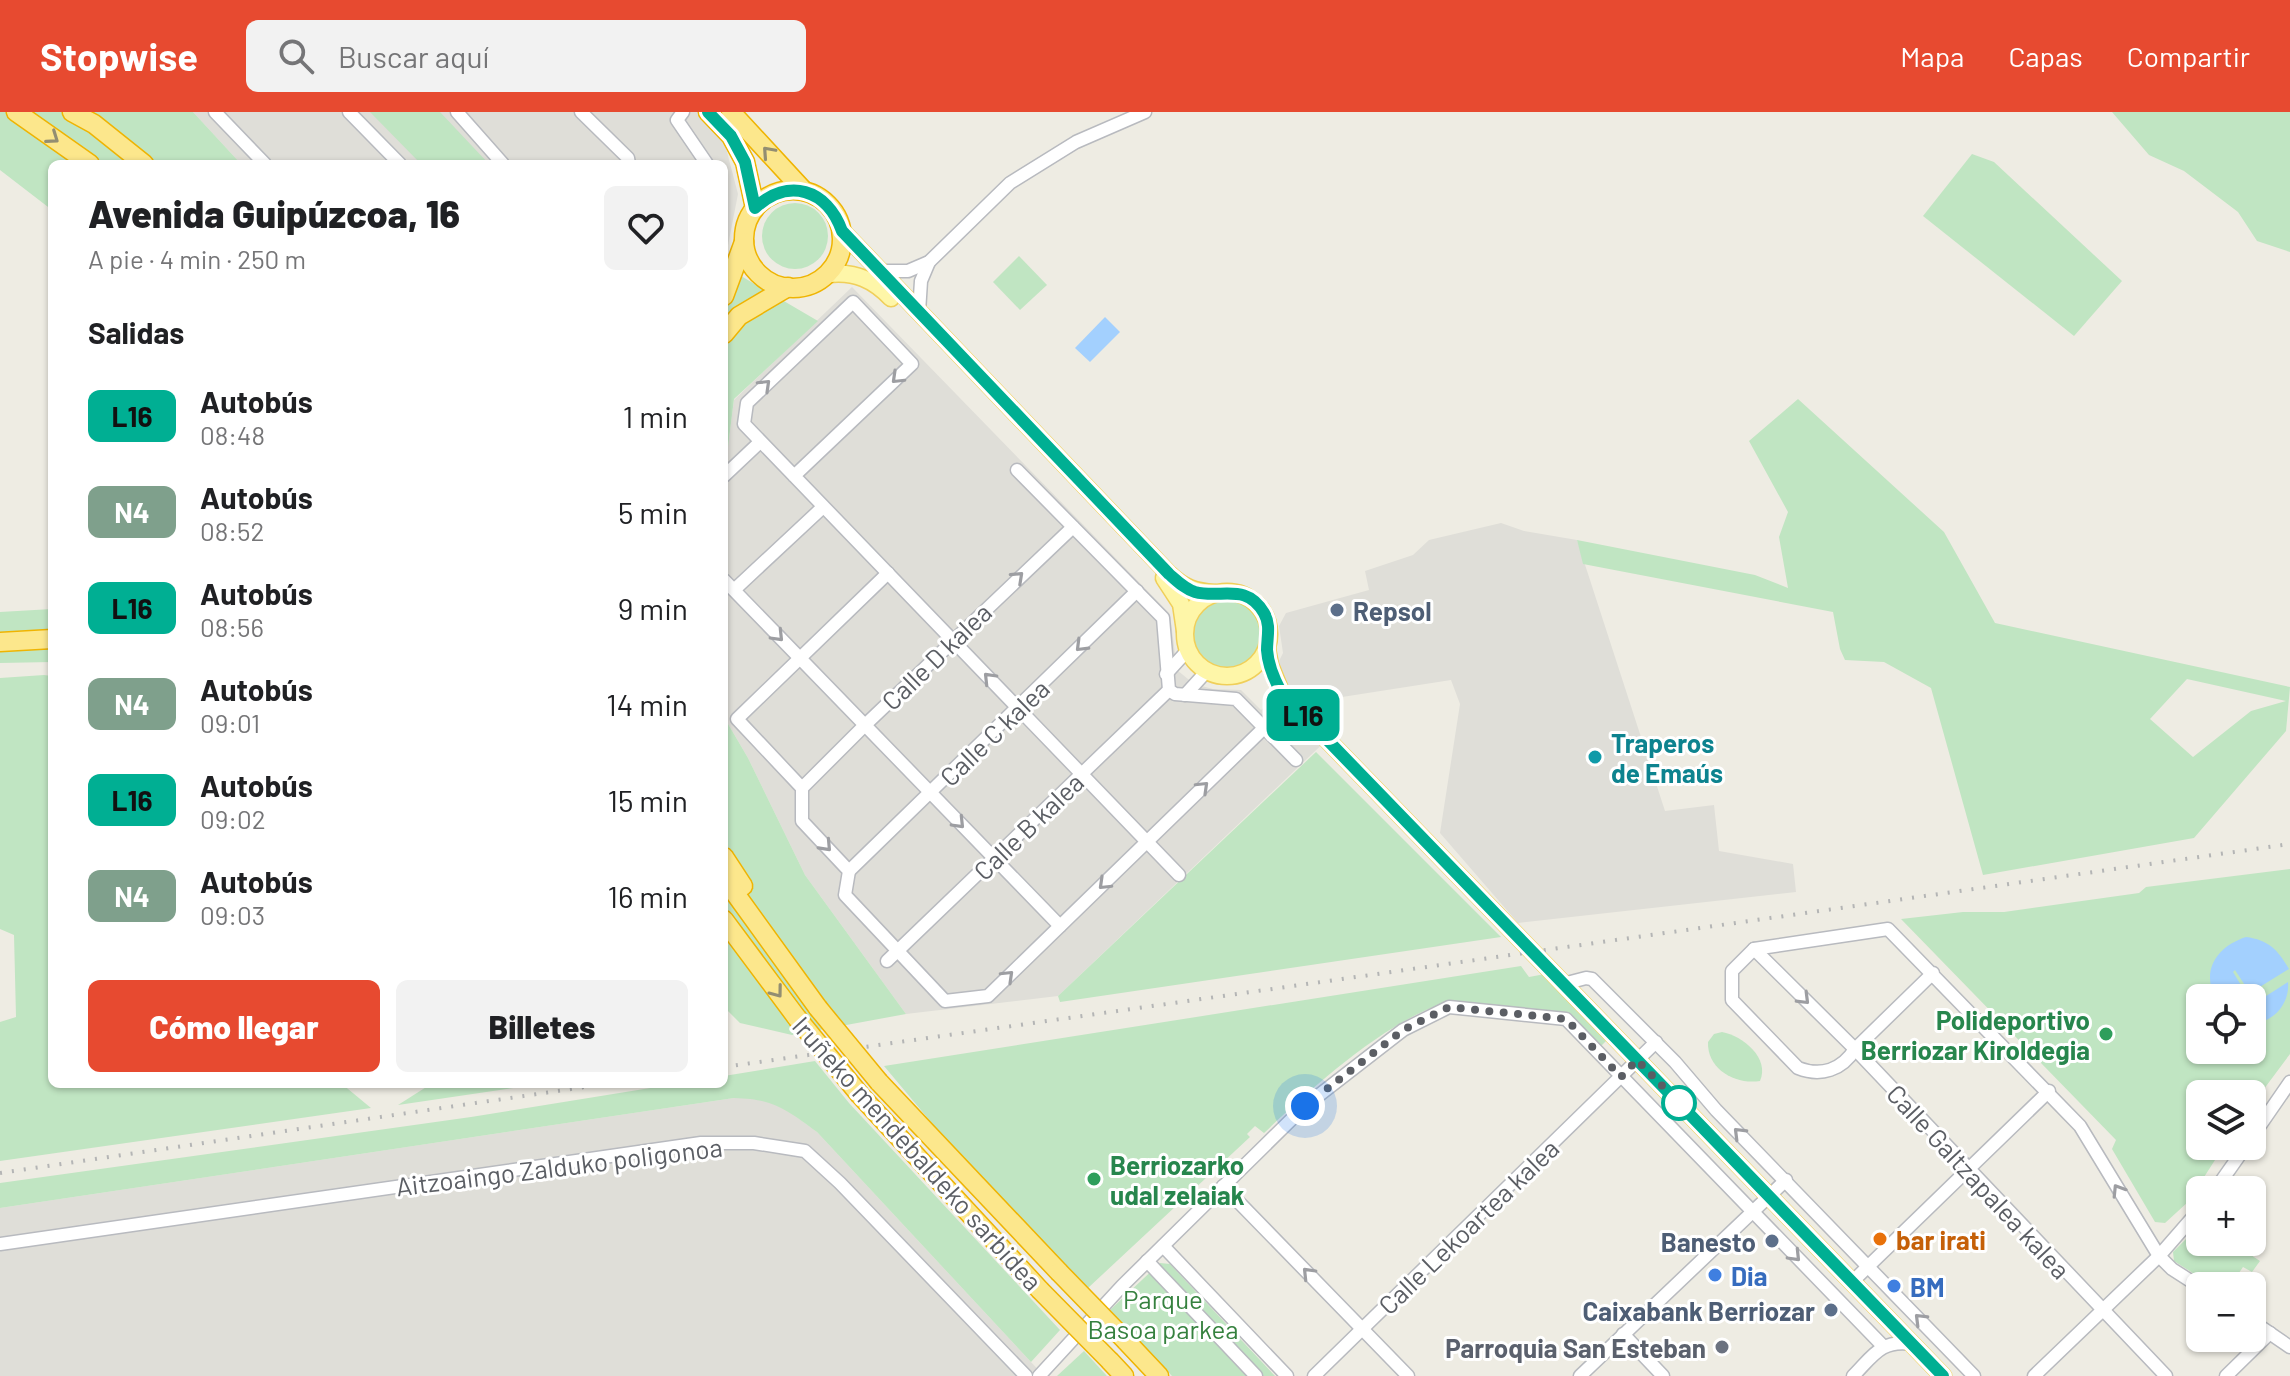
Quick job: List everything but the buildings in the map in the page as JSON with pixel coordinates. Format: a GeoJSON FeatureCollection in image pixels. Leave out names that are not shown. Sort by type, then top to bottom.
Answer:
{"type":"FeatureCollection","features":[{"type":"Feature","properties":{"kind":"highway"},"geometry":{"type":"LineString","coordinates":[[16,112],[84,160]]}},
{"type":"Feature","properties":{"kind":"highway"},"geometry":{"type":"LineString","coordinates":[[59,112],[122,160]]}},
{"type":"Feature","properties":{"kind":"highway"},"geometry":{"type":"LineString","coordinates":[[72,112],[94,124],[139,160]]}},
{"type":"Feature","properties":{"kind":"highway"},"geometry":{"type":"LineString","coordinates":[[708,112],[731,136],[745,162],[755,208]]}},
{"type":"Feature","properties":{"kind":"highway"},"geometry":{"type":"LineString","coordinates":[[731,112],[804,191],[829,205],[842,231],[838,258],[829,274],[804,287],[771,283],[758,273],[748,259],[744,242]]}},
{"type":"Feature","properties":{"kind":"highway"},"geometry":{"type":"LineString","coordinates":[[728,286],[755,208],[777,193],[804,191]]}},
{"type":"Feature","properties":{"kind":"highway"},"geometry":{"type":"LineString","coordinates":[[728,329],[739,316],[788,287]]}},
{"type":"Feature","properties":{"kind":"highway"},"geometry":{"type":"LineString","coordinates":[[0,635],[48,632]]}},
{"type":"Feature","properties":{"kind":"highway"},"geometry":{"type":"LineString","coordinates":[[0,642],[48,639]]}},
{"type":"Feature","properties":{"kind":"highway"},"geometry":{"type":"LineString","coordinates":[[728,863],[770,926],[787,966]]}},
{"type":"Feature","properties":{"kind":"highway","name":"Iruñeko mendebaldeko sarbidea"},"geometry":{"type":"LineString","coordinates":[[728,884],[818,1008],[879,1082],[1159,1376]]}},
{"type":"Feature","properties":{"kind":"highway","name":"Iruñeko mendebaldeko sarbidea"},"geometry":{"type":"LineString","coordinates":[[728,926],[860,1095],[1124,1376]]}},
{"type":"Feature","properties":{"kind":"highway"},"geometry":{"type":"LineString","coordinates":[[728,934],[747,952]]}},
{"type":"Feature","properties":{"kind":"main road"},"geometry":{"type":"LineString","coordinates":[[842,231],[1182,586],[1195,592],[1242,594],[1254,601],[1269,623],[1267,649],[1281,692]]}},
{"type":"Feature","properties":{"kind":"main road"},"geometry":{"type":"LineString","coordinates":[[829,274],[854,275],[880,286],[1170,584],[1181,604],[1188,650],[1206,672],[1227,677],[1241,674],[1261,660],[1267,649]]}},
{"type":"Feature","properties":{"kind":"main road"},"geometry":{"type":"LineString","coordinates":[[1185,631],[1194,607],[1215,593]]}},
{"type":"Feature","properties":{"kind":"main road"},"geometry":{"type":"LineString","coordinates":[[1241,674],[1260,679],[1281,692],[1943,1376]]}},
{"type":"Feature","properties":{"kind":"street"},"geometry":{"type":"LineString","coordinates":[[215,112],[261,160]]}},
{"type":"Feature","properties":{"kind":"street"},"geometry":{"type":"LineString","coordinates":[[349,112],[396,160]]}},
{"type":"Feature","properties":{"kind":"street"},"geometry":{"type":"LineString","coordinates":[[457,112],[499,160]]}},
{"type":"Feature","properties":{"kind":"street"},"geometry":{"type":"LineString","coordinates":[[581,112],[628,160]]}},
{"type":"Feature","properties":{"kind":"street"},"geometry":{"type":"LineString","coordinates":[[683,112],[677,120],[704,160]]}},
{"type":"Feature","properties":{"kind":"street"},"geometry":{"type":"LineString","coordinates":[[880,271],[908,271],[929,262],[1019,176],[1076,142],[1145,112]]}},
{"type":"Feature","properties":{"kind":"street"},"geometry":{"type":"LineString","coordinates":[[919,312],[921,281],[929,262]]}},
{"type":"Feature","properties":{"kind":"street"},"geometry":{"type":"LineString","coordinates":[[794,476],[912,364],[853,302],[747,403],[744,424],[760,442],[1179,875]]}},
{"type":"Feature","properties":{"kind":"street"},"geometry":{"type":"LineString","coordinates":[[728,472],[760,442]]}},
{"type":"Feature","properties":{"kind":"street"},"geometry":{"type":"LineString","coordinates":[[1017,470],[1163,618],[1169,690],[1175,694],[1236,699],[1296,760]]}},
{"type":"Feature","properties":{"kind":"street"},"geometry":{"type":"LineString","coordinates":[[734,590],[823,507]]}},
{"type":"Feature","properties":{"kind":"street","name":"Calle D kalea"},"geometry":{"type":"LineString","coordinates":[[802,788],[1073,527]]}},
{"type":"Feature","properties":{"kind":"street"},"geometry":{"type":"LineString","coordinates":[[888,573],[737,719],[802,788],[802,821],[849,871],[845,895],[945,1001],[988,996],[1264,728]]}},
{"type":"Feature","properties":{"kind":"street"},"geometry":{"type":"LineString","coordinates":[[728,584],[1060,926]]}},
{"type":"Feature","properties":{"kind":"street","name":"Calle C kalea"},"geometry":{"type":"LineString","coordinates":[[849,871],[1137,591]]}},
{"type":"Feature","properties":{"kind":"street"},"geometry":{"type":"LineString","coordinates":[[1166,674],[1188,650]]}},
{"type":"Feature","properties":{"kind":"street"},"geometry":{"type":"LineString","coordinates":[[1185,695],[1206,672]]}},
{"type":"Feature","properties":{"kind":"street","name":"Calle B kalea"},"geometry":{"type":"LineString","coordinates":[[887,961],[1169,690]]}},
{"type":"Feature","properties":{"kind":"street"},"geometry":{"type":"LineString","coordinates":[[1933,973],[1855,1049],[1848,1060],[1829,1071],[1798,1068],[1732,1000],[1732,971],[1754,949],[1888,929],[1933,973],[2049,1091],[2080,1126],[2159,1256],[2186,1278]]}},
{"type":"Feature","properties":{"kind":"street","name":"Calle Galtzapalea kalea"},"geometry":{"type":"LineString","coordinates":[[1754,949],[1855,1049],[2166,1376]]}},
{"type":"Feature","properties":{"kind":"street"},"geometry":{"type":"LineString","coordinates":[[1563,984],[1592,979],[1656,1042],[1716,1110],[1974,1376]]}},
{"type":"Feature","properties":{"kind":"street"},"geometry":{"type":"LineString","coordinates":[[1039,1376],[1147,1261],[1305,1106],[1403,1030],[1449,1007],[1566,1019],[1883,1346]]}},
{"type":"Feature","properties":{"kind":"street","name":"Calle Lekoartea kalea"},"geometry":{"type":"LineString","coordinates":[[1314,1376],[1656,1042]]}},
{"type":"Feature","properties":{"kind":"street"},"geometry":{"type":"LineString","coordinates":[[2266,1117],[2290,1082]]}},
{"type":"Feature","properties":{"kind":"street"},"geometry":{"type":"LineString","coordinates":[[1852,1282],[2049,1091]]}},
{"type":"Feature","properties":{"kind":"street","name":"Aitzoaingo Zalduko poligonoa"},"geometry":{"type":"LineString","coordinates":[[0,1244],[701,1143],[754,1143],[805,1151],[840,1183],[1026,1376]]}},
{"type":"Feature","properties":{"kind":"street"},"geometry":{"type":"LineString","coordinates":[[1580,1376],[1786,1180]]}},
{"type":"Feature","properties":{"kind":"street"},"geometry":{"type":"LineString","coordinates":[[1223,1186],[1408,1376]]}},
{"type":"Feature","properties":{"kind":"street"},"geometry":{"type":"LineString","coordinates":[[2034,1376],[2159,1256],[2186,1225]]}},
{"type":"Feature","properties":{"kind":"street"},"geometry":{"type":"LineString","coordinates":[[1163,1246],[1287,1376]]}},
{"type":"Feature","properties":{"kind":"street"},"geometry":{"type":"LineString","coordinates":[[1147,1261],[1256,1376]]}},
{"type":"Feature","properties":{"kind":"street"},"geometry":{"type":"LineString","coordinates":[[1878,1308],[1894,1292]]}},
{"type":"Feature","properties":{"kind":"street"},"geometry":{"type":"LineString","coordinates":[[2266,1330],[2290,1347]]}},
{"type":"Feature","properties":{"kind":"street"},"geometry":{"type":"LineString","coordinates":[[2226,1376],[2270,1333]]}},
{"type":"Feature","properties":{"kind":"street"},"geometry":{"type":"LineString","coordinates":[[1623,1334],[1663,1376]]}},
{"type":"Feature","properties":{"kind":"street"},"geometry":{"type":"LineString","coordinates":[[1853,1376],[1883,1346],[1899,1342],[1912,1344]]}},
{"type":"Feature","properties":{"kind":"shaded area"},"geometry":{"type":"Polygon","coordinates":[[[193,112],[724,112],[726,148],[738,194],[728,245],[728,160],[237,160],[193,112]]]}},
{"type":"Feature","properties":{"kind":"shaded area"},"geometry":{"type":"Polygon","coordinates":[[[852,287],[1170,614],[1177,670],[1194,684],[1213,689],[1241,690],[1261,710],[1287,687],[1279,675],[1278,663],[1283,653],[1279,626],[1286,613],[1369,590],[1365,571],[1413,555],[1429,540],[1501,523],[1524,531],[1577,540],[1665,811],[1714,805],[1719,851],[1793,864],[1796,892],[1518,923],[1440,833],[1460,704],[1451,680],[1310,702],[1334,733],[1058,996],[906,1014],[805,875],[728,724],[728,446],[734,400],[852,287]]]}},
{"type":"Feature","properties":{"kind":"shaded area"},"geometry":{"type":"Polygon","coordinates":[[[734,1098],[760,1098],[787,1110],[817,1132],[1044,1376],[0,1376],[0,1208],[734,1098]]]}},
{"type":"Feature","properties":{"kind":"green space"},"geometry":{"type":"Polygon","coordinates":[[[0,112],[193,112],[237,160],[48,160],[48,207],[0,170],[0,112]]]}},
{"type":"Feature","properties":{"kind":"green space"},"geometry":{"type":"Polygon","coordinates":[[[370,112],[440,112],[485,160],[417,160],[370,112]]]}},
{"type":"Feature","properties":{"kind":"green space"},"geometry":{"type":"Polygon","coordinates":[[[2112,112],[2290,112],[2290,252],[2257,241],[2238,212],[2184,171],[2149,155],[2112,112]]]}},
{"type":"Feature","properties":{"kind":"green space"},"geometry":{"type":"Polygon","coordinates":[[[1972,154],[1994,162],[2122,281],[2074,336],[1923,216],[1972,154]]]}},
{"type":"Feature","properties":{"kind":"green space"},"geometry":{"type":"Polygon","coordinates":[[[795,203],[808,206],[818,213],[825,223],[828,236],[825,249],[818,259],[808,266],[795,269],[782,266],[772,259],[765,249],[762,236],[765,223],[772,213],[782,206],[795,203]]]}},
{"type":"Feature","properties":{"kind":"green space"},"geometry":{"type":"Polygon","coordinates":[[[1019,256],[1047,285],[1020,310],[993,282],[1019,256]]]}},
{"type":"Feature","properties":{"kind":"green space"},"geometry":{"type":"Polygon","coordinates":[[[728,268],[818,321],[734,399],[728,447],[728,268]]]}},
{"type":"Feature","properties":{"kind":"green space"},"geometry":{"type":"Polygon","coordinates":[[[1798,399],[1944,532],[1995,623],[2290,687],[2286,731],[2194,838],[1983,875],[1931,688],[1884,662],[1845,660],[1833,612],[1583,564],[1577,540],[1755,575],[1788,588],[1779,537],[1788,512],[1749,441],[1798,399]],[[2187,679],[2150,719],[2193,757],[2251,711],[2286,701],[2187,679]]]}},
{"type":"Feature","properties":{"kind":"green space"},"geometry":{"type":"Polygon","coordinates":[[[1220,600],[1234,600],[1253,610],[1263,629],[1263,643],[1253,662],[1234,672],[1220,672],[1201,662],[1191,643],[1191,629],[1201,610],[1220,600]]]}},
{"type":"Feature","properties":{"kind":"green space"},"geometry":{"type":"Polygon","coordinates":[[[48,609],[48,662],[0,663],[0,612],[48,609]]]}},
{"type":"Feature","properties":{"kind":"green space"},"geometry":{"type":"Polygon","coordinates":[[[48,676],[48,1088],[347,1088],[371,1108],[0,1161],[0,1022],[16,1017],[14,935],[0,929],[0,678],[48,676]]]}},
{"type":"Feature","properties":{"kind":"green space"},"geometry":{"type":"Polygon","coordinates":[[[728,724],[805,875],[906,1014],[792,1035],[740,1023],[728,1011],[728,724]]]}},
{"type":"Feature","properties":{"kind":"green space"},"geometry":{"type":"Polygon","coordinates":[[[1316,752],[1501,937],[1060,1002],[1058,996],[1316,752]]]}},
{"type":"Feature","properties":{"kind":"green space","name":"Polideportivo Berriozar Kiroldegia"},"geometry":{"type":"Polygon","coordinates":[[[2290,869],[2290,1054],[2266,1086],[2266,1080],[2186,1080],[2186,1160],[2215,1160],[2205,1176],[2186,1176],[2186,1204],[2165,1223],[2155,1222],[2112,1149],[2116,1140],[1901,919],[1963,912],[2004,912],[2139,893],[2146,887],[2290,869]]]}},
{"type":"Feature","properties":{"kind":"green space","name":"Berriozarko udal zelaiak"},"geometry":{"type":"Polygon","coordinates":[[[1521,966],[1529,977],[1545,974],[1609,1038],[1599,1048],[1562,1012],[1454,1001],[1431,1008],[1406,1020],[1353,1055],[1264,1133],[1255,1126],[1247,1134],[1250,1137],[1088,1288],[941,1134],[884,1066],[1521,966]]]}},
{"type":"Feature","properties":{"kind":"green space"},"geometry":{"type":"Polygon","coordinates":[[[1722,1032],[1738,1038],[1753,1049],[1761,1064],[1760,1081],[1732,1078],[1717,1067],[1709,1052],[1708,1042],[1714,1034],[1722,1032]]]}},
{"type":"Feature","properties":{"kind":"green space"},"geometry":{"type":"Polygon","coordinates":[[[815,1061],[849,1103],[1060,1330],[1031,1362],[817,1132],[787,1111],[759,1100],[734,1098],[0,1208],[0,1183],[471,1117],[650,1088],[728,1088],[728,1075],[815,1061]]]}},
{"type":"Feature","properties":{"kind":"green space"},"geometry":{"type":"Polygon","coordinates":[[[425,1088],[513,1088],[398,1105],[425,1088]]]}},
{"type":"Feature","properties":{"kind":"green space"},"geometry":{"type":"Polygon","coordinates":[[[2186,1239],[2186,1256],[2252,1256],[2260,1261],[2252,1272],[2243,1267],[2240,1272],[2191,1272],[2174,1261],[2173,1252],[2186,1239]]]}},
{"type":"Feature","properties":{"kind":"green space","name":"Parque Basoa parkea"},"geometry":{"type":"Polygon","coordinates":[[[1160,1263],[1170,1264],[1275,1376],[1172,1376],[1110,1310],[1160,1263]]]}},
{"type":"Feature","properties":{"kind":"green space"},"geometry":{"type":"Polygon","coordinates":[[[1084,1351],[1107,1376],[1057,1376],[1084,1351]]]}},
{"type":"Feature","properties":{"kind":"water"},"geometry":{"type":"Polygon","coordinates":[[[1105,317],[1120,332],[1090,362],[1075,348],[1105,317]]]}},
{"type":"Feature","properties":{"kind":"water"},"geometry":{"type":"Polygon","coordinates":[[[2246,937],[2261,941],[2281,956],[2289,969],[2265,984],[2244,984],[2235,970],[2233,972],[2240,984],[2211,984],[2211,968],[2215,960],[2236,941],[2246,937]]]}},
{"type":"Feature","properties":{"kind":"water"},"geometry":{"type":"Polygon","coordinates":[[[2288,982],[2283,1005],[2266,1020],[2266,996],[2288,982]]]}},
{"type":"Feature","properties":{"kind":"railway"},"geometry":{"type":"LineString","coordinates":[[728,1066],[2290,844]]}},
{"type":"Feature","properties":{"kind":"railway"},"geometry":{"type":"LineString","coordinates":[[0,1173],[578,1088]]}},
{"type":"Feature","properties":{"kind":"bus line","name":"L16"},"geometry":{"type":"LineString","coordinates":[[708,112],[731,136],[745,162],[755,208],[765,199],[790,190],[804,191],[829,205],[842,231],[1169,574],[1182,586],[1195,592],[1229,592],[1242,594],[1254,601],[1269,623],[1267,649],[1281,692],[1943,1376]]}},
{"type":"Feature","properties":{"kind":"place","name":"Repsol"},"geometry":{"type":"Point","coordinates":[1337,610]}},
{"type":"Feature","properties":{"kind":"place","name":"Traperos de Emaús"},"geometry":{"type":"Point","coordinates":[1595,757]}},
{"type":"Feature","properties":{"kind":"place","name":"Polideportivo Berriozar Kiroldegia"},"geometry":{"type":"Point","coordinates":[2106,1034]}},
{"type":"Feature","properties":{"kind":"place","name":"Berriozarko udal zelaiak"},"geometry":{"type":"Point","coordinates":[1094,1179]}},
{"type":"Feature","properties":{"kind":"place","name":"bar irati"},"geometry":{"type":"Point","coordinates":[1880,1239]}},
{"type":"Feature","properties":{"kind":"place","name":"Banesto"},"geometry":{"type":"Point","coordinates":[1772,1241]}},
{"type":"Feature","properties":{"kind":"place","name":"Dia"},"geometry":{"type":"Point","coordinates":[1715,1275]}},
{"type":"Feature","properties":{"kind":"place","name":"BM"},"geometry":{"type":"Point","coordinates":[1894,1286]}},
{"type":"Feature","properties":{"kind":"place","name":"Caixabank Berriozar"},"geometry":{"type":"Point","coordinates":[1831,1310]}},
{"type":"Feature","properties":{"kind":"place","name":"Parroquia San Esteban"},"geometry":{"type":"Point","coordinates":[1722,1347]}},
{"type":"Feature","properties":{"kind":"route"},"geometry":{"type":"LineString","coordinates":[[1305,1106],[1403,1030],[1449,1007],[1566,1019],[1621,1077],[1637,1060],[1679,1103]]}}]}
